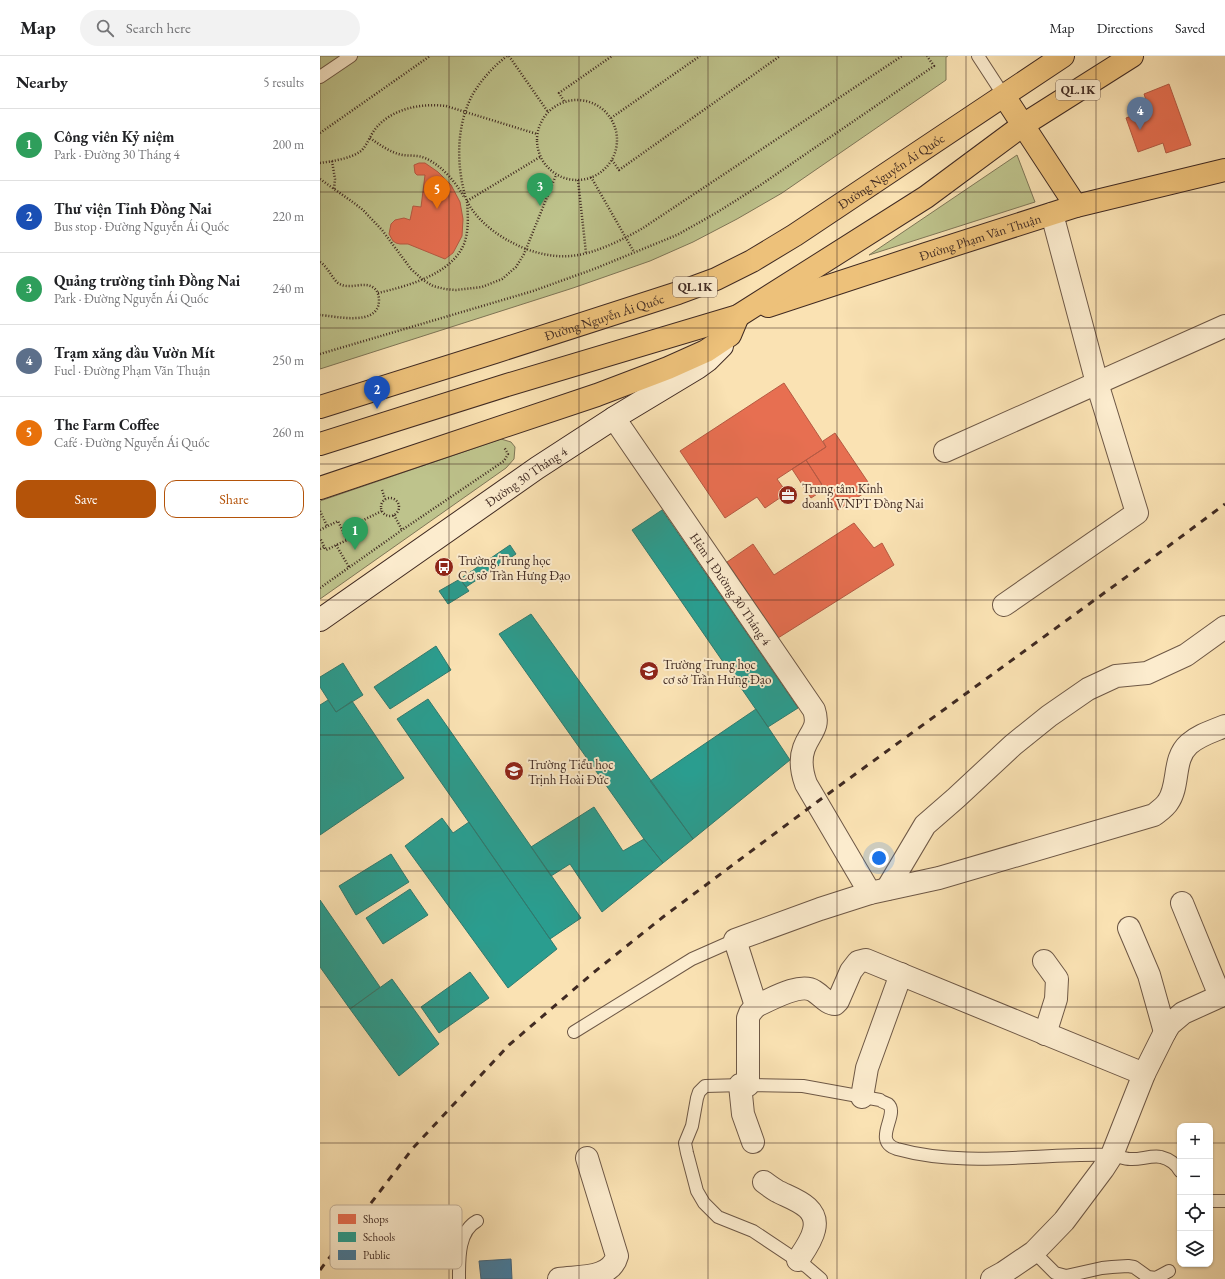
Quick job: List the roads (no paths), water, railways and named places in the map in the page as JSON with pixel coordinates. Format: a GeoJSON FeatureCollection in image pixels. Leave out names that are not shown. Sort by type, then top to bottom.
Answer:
{"type":"FeatureCollection","features":[{"type":"Feature","properties":{"kind":"main road","name":"Đường Nguyễn Ái Quốc"},"geometry":{"type":"LineString","coordinates":[[320,488],[597,395],[686,361],[706,351],[734,326],[926,197],[996,144],[1029,80],[1063,56]]}},
{"type":"Feature","properties":{"kind":"main road","name":"Đường Nguyễn Ái Quốc"},"geometry":{"type":"LineString","coordinates":[[320,407],[678,293],[716,279],[752,261],[1013,110],[1132,56]]}},
{"type":"Feature","properties":{"kind":"main road"},"geometry":{"type":"LineString","coordinates":[[1013,110],[1076,206]]}},
{"type":"Feature","properties":{"kind":"main road","name":"Đường Phạm Văn Thuận"},"geometry":{"type":"LineString","coordinates":[[734,326],[926,254],[1076,206],[1225,170]]}},
{"type":"Feature","properties":{"kind":"main road","name":"Đường Nguyễn Ái Quốc"},"geometry":{"type":"LineString","coordinates":[[320,444],[507,385],[734,326]]}},
{"type":"Feature","properties":{"kind":"street"},"geometry":{"type":"LineString","coordinates":[[1004,605],[1137,513],[1097,382],[1052,214]]}},
{"type":"Feature","properties":{"kind":"street","name":"Đường 30 Tháng 4"},"geometry":{"type":"LineString","coordinates":[[320,620],[537,468],[708,360],[721,348],[734,326]]}},
{"type":"Feature","properties":{"kind":"street"},"geometry":{"type":"LineString","coordinates":[[945,451],[1225,326]]}},
{"type":"Feature","properties":{"kind":"street","name":"Hẻm 1 Đường 30 Tháng 4"},"geometry":{"type":"LineString","coordinates":[[597,395],[814,710],[817,718],[816,726],[803,749],[803,775],[806,784],[878,891]]}},
{"type":"Feature","properties":{"kind":"street"},"geometry":{"type":"LineString","coordinates":[[878,891],[924,825],[956,798],[1013,745],[1050,716],[1088,689],[1116,676],[1147,673],[1186,655],[1225,627]]}},
{"type":"Feature","properties":{"kind":"street"},"geometry":{"type":"LineString","coordinates":[[756,1006],[736,940],[820,909],[878,891],[938,878],[1154,815],[1168,803],[1174,786],[1182,752],[1188,745],[1205,734],[1225,726]]}},
{"type":"Feature","properties":{"kind":"street"},"geometry":{"type":"LineString","coordinates":[[1004,1276],[1034,1252],[1064,1221],[1112,1155],[1144,1074],[1170,1024],[1183,1013],[1222,995],[1182,903]]}},
{"type":"Feature","properties":{"kind":"street"},"geometry":{"type":"LineString","coordinates":[[1129,928],[1149,975],[1165,1032]]}},
{"type":"Feature","properties":{"kind":"street"},"geometry":{"type":"LineString","coordinates":[[753,1142],[743,1114],[748,1018],[750,1013],[756,1006],[797,988],[813,990],[831,1004],[835,1004],[838,1001],[851,971],[858,962],[866,960],[1144,1074]]}},
{"type":"Feature","properties":{"kind":"street"},"geometry":{"type":"LineString","coordinates":[[1044,961],[1058,979],[1056,999],[1045,1034]]}},
{"type":"Feature","properties":{"kind":"street"},"geometry":{"type":"LineString","coordinates":[[862,1097],[867,1068],[901,974]]}},
{"type":"Feature","properties":{"kind":"street"},"geometry":{"type":"LineString","coordinates":[[559,1279],[605,1274],[615,1263],[617,1256],[587,1158]]}},
{"type":"Feature","properties":{"kind":"street"},"geometry":{"type":"LineString","coordinates":[[764,1182],[776,1191],[801,1202],[812,1213],[815,1220],[814,1230],[809,1242],[798,1260]]}},
{"type":"Feature","properties":{"kind":"lane"},"geometry":{"type":"LineString","coordinates":[[320,77],[351,56]]}},
{"type":"Feature","properties":{"kind":"lane"},"geometry":{"type":"LineString","coordinates":[[978,56],[1013,110]]}},
{"type":"Feature","properties":{"kind":"lane"},"geometry":{"type":"LineString","coordinates":[[574,1032],[692,959],[736,940]]}},
{"type":"Feature","properties":{"kind":"lane"},"geometry":{"type":"LineString","coordinates":[[820,1279],[798,1260],[753,1231],[718,1217],[704,1203],[697,1191],[685,1143],[692,1126],[699,1092],[705,1086],[803,1086],[880,1100],[889,1104],[891,1113],[886,1131],[888,1144],[895,1148],[948,1158],[1112,1155],[1133,1160],[1161,1157],[1175,1164],[1177,1167]]}},
{"type":"Feature","properties":{"kind":"lane"},"geometry":{"type":"LineString","coordinates":[[1213,1201],[1225,1201]]}},
{"type":"Feature","properties":{"kind":"lane"},"geometry":{"type":"LineString","coordinates":[[462,1245],[467,1229],[471,1224],[477,1221]]}},
{"type":"Feature","properties":{"kind":"lane"},"geometry":{"type":"LineString","coordinates":[[1034,1252],[1055,1273],[1066,1276],[1118,1266],[1134,1267],[1143,1274],[1156,1278],[1169,1271]]}},
{"type":"Feature","properties":{"kind":"railway"},"geometry":{"type":"LineString","coordinates":[[370,1205],[413,1148],[509,1045],[593,973],[663,917],[817,802],[1225,504]]}},
{"type":"Feature","properties":{"kind":"railway"},"geometry":{"type":"LineString","coordinates":[[320,1270],[330,1257]]}},
{"type":"Feature","properties":{"kind":"place","name":"Trạm xăng dầu Vườn Mít"},"geometry":{"type":"Point","coordinates":[1140,130]}},
{"type":"Feature","properties":{"kind":"place","name":"Quảng trường tỉnh Đồng Nai"},"geometry":{"type":"Point","coordinates":[540,206]}},
{"type":"Feature","properties":{"kind":"place","name":"The Farm Coffee"},"geometry":{"type":"Point","coordinates":[437,209]}},
{"type":"Feature","properties":{"kind":"place","name":"Thư viện Tỉnh Đồng Nai"},"geometry":{"type":"Point","coordinates":[377,409]}},
{"type":"Feature","properties":{"kind":"place","name":"Trung tâm Kinh doanh VNPT Đồng Nai"},"geometry":{"type":"Point","coordinates":[788,495]}},
{"type":"Feature","properties":{"kind":"place","name":"Công viên Kỷ niệm"},"geometry":{"type":"Point","coordinates":[355,550]}},
{"type":"Feature","properties":{"kind":"place","name":"Trường Trung học Cơ sở Trần Hưng Đạo"},"geometry":{"type":"Point","coordinates":[444,567]}},
{"type":"Feature","properties":{"kind":"place","name":"Trường Trung học cơ sở Trần Hưng Đạo"},"geometry":{"type":"Point","coordinates":[649,671]}},
{"type":"Feature","properties":{"kind":"place","name":"Trường Tiểu học Trịnh Hoài Đức"},"geometry":{"type":"Point","coordinates":[514,771]}}]}
